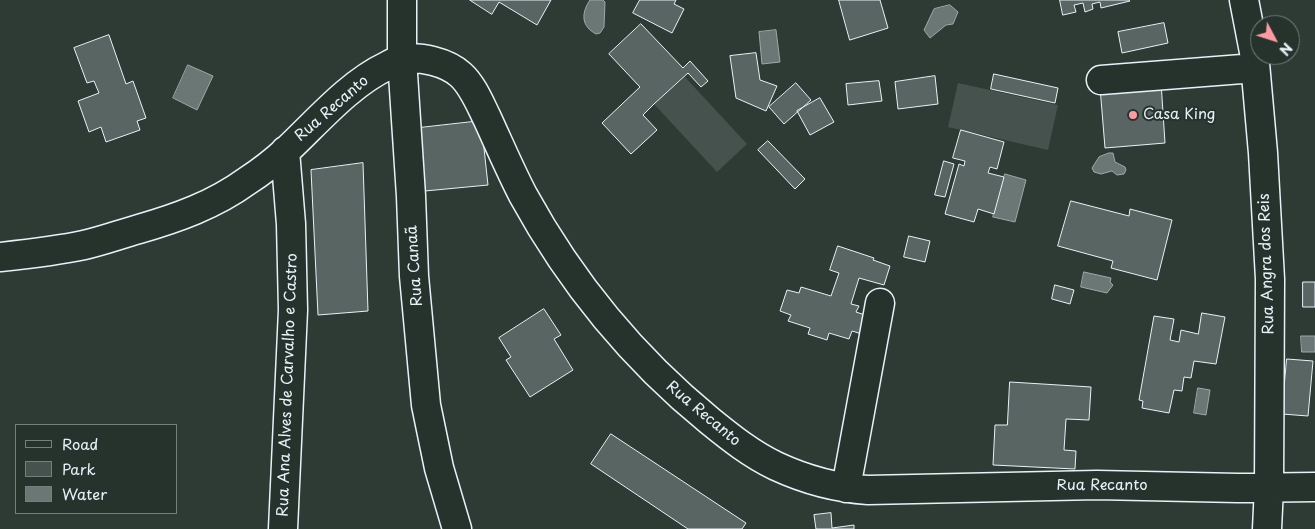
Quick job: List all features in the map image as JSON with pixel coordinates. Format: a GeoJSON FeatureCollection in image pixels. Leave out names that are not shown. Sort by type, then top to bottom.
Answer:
{"type":"FeatureCollection","features":[{"type":"Feature","properties":{"kind":"street","name":"Rua Canaã"},"geometry":{"type":"LineString","coordinates":[[402,0],[402,60],[414,276],[426,405],[439,468],[456,529]]}},
{"type":"Feature","properties":{"kind":"street","name":"Rua Angra dos Reis"},"geometry":{"type":"LineString","coordinates":[[1244,0],[1255,68],[1263,153],[1270,279],[1267,529]]}},
{"type":"Feature","properties":{"kind":"street","name":"Rua Recanto"},"geometry":{"type":"LineString","coordinates":[[0,257],[36,254],[85,245],[174,219],[204,207],[245,183],[285,151],[330,108],[376,72],[402,60],[429,60],[448,65],[462,75],[475,94],[520,190],[561,256],[594,302],[656,374],[742,447],[773,464],[796,475],[846,488],[868,490],[1097,485],[1315,486]]}},
{"type":"Feature","properties":{"kind":"street"},"geometry":{"type":"LineString","coordinates":[[1102,80],[1255,68]]}},
{"type":"Feature","properties":{"kind":"street","name":"Rua Ana Alves de Carvalho e Castro"},"geometry":{"type":"LineString","coordinates":[[283,529],[293,310],[291,224],[285,151]]}},
{"type":"Feature","properties":{"kind":"street"},"geometry":{"type":"LineString","coordinates":[[846,488],[880,304]]}},
{"type":"Feature","properties":{"kind":"green space"},"geometry":{"type":"Polygon","coordinates":[[[685,77],[747,144],[717,172],[654,104],[685,77]]]}},
{"type":"Feature","properties":{"kind":"green space"},"geometry":{"type":"Polygon","coordinates":[[[958,83],[1058,105],[1048,150],[948,127],[958,83]]]}},
{"type":"Feature","properties":{"kind":"water"},"geometry":{"type":"Polygon","coordinates":[[[590,0],[603,0],[605,2],[604,27],[600,33],[596,34],[587,27],[584,19],[585,10],[590,0]]]}},
{"type":"Feature","properties":{"kind":"water"},"geometry":{"type":"Polygon","coordinates":[[[950,5],[958,12],[953,24],[946,25],[930,38],[924,30],[934,9],[950,5]]]}},
{"type":"Feature","properties":{"kind":"water"},"geometry":{"type":"Polygon","coordinates":[[[776,30],[780,62],[762,64],[759,32],[776,30]]]}},
{"type":"Feature","properties":{"kind":"water"},"geometry":{"type":"Polygon","coordinates":[[[188,65],[213,76],[197,110],[173,98],[188,65]]]}},
{"type":"Feature","properties":{"kind":"water"},"geometry":{"type":"Polygon","coordinates":[[[1113,153],[1115,162],[1125,167],[1124,174],[1117,175],[1112,171],[1101,174],[1094,172],[1092,168],[1099,157],[1113,153]]]}},
{"type":"Feature","properties":{"kind":"water"},"geometry":{"type":"Polygon","coordinates":[[[1005,174],[1026,180],[1015,222],[993,217],[1005,174]]]}},
{"type":"Feature","properties":{"kind":"water"},"geometry":{"type":"Polygon","coordinates":[[[1084,272],[1111,278],[1110,282],[1113,285],[1107,293],[1081,287],[1084,272]]]}},
{"type":"Feature","properties":{"kind":"water"},"geometry":{"type":"Polygon","coordinates":[[[1301,336],[1315,336],[1315,352],[1302,352],[1301,336]]]}},
{"type":"Feature","properties":{"kind":"water"},"geometry":{"type":"Polygon","coordinates":[[[1198,388],[1210,390],[1206,415],[1194,413],[1198,388]]]}},
{"type":"Feature","properties":{"kind":"building"},"geometry":{"type":"Polygon","coordinates":[[[470,0],[551,0],[537,25],[499,2],[492,14],[470,0]]]}},
{"type":"Feature","properties":{"kind":"building"},"geometry":{"type":"Polygon","coordinates":[[[640,0],[676,0],[674,4],[684,9],[672,33],[633,13],[640,0]]]}},
{"type":"Feature","properties":{"kind":"building"},"geometry":{"type":"Polygon","coordinates":[[[839,0],[880,0],[888,28],[850,40],[839,0]]]}},
{"type":"Feature","properties":{"kind":"building"},"geometry":{"type":"Polygon","coordinates":[[[1060,0],[1130,1],[1101,8],[1100,2],[1092,4],[1093,9],[1085,12],[1083,3],[1074,5],[1076,12],[1063,15],[1060,0]]]}},
{"type":"Feature","properties":{"kind":"building"},"geometry":{"type":"Polygon","coordinates":[[[1164,23],[1168,43],[1122,53],[1118,32],[1164,23]]]}},
{"type":"Feature","properties":{"kind":"building"},"geometry":{"type":"Polygon","coordinates":[[[641,24],[683,68],[690,61],[708,81],[701,87],[688,73],[654,104],[643,115],[657,130],[631,154],[602,123],[640,87],[609,54],[641,24]]]}},
{"type":"Feature","properties":{"kind":"building"},"geometry":{"type":"Polygon","coordinates":[[[109,35],[126,84],[133,81],[146,118],[137,121],[140,130],[106,142],[101,127],[89,132],[78,101],[99,93],[94,81],[87,83],[74,48],[109,35]]]}},
{"type":"Feature","properties":{"kind":"building"},"geometry":{"type":"Polygon","coordinates":[[[756,53],[760,80],[777,86],[766,111],[736,98],[730,56],[756,53]]]}},
{"type":"Feature","properties":{"kind":"building"},"geometry":{"type":"Polygon","coordinates":[[[994,74],[1058,88],[1055,103],[991,89],[994,74]]]}},
{"type":"Feature","properties":{"kind":"building"},"geometry":{"type":"Polygon","coordinates":[[[935,76],[938,104],[898,109],[895,82],[935,76]]]}},
{"type":"Feature","properties":{"kind":"building"},"geometry":{"type":"Polygon","coordinates":[[[879,81],[882,101],[848,105],[846,84],[879,81]]]}},
{"type":"Feature","properties":{"kind":"building","name":"Casa King"},"geometry":{"type":"Polygon","coordinates":[[[1161,82],[1165,143],[1105,148],[1100,87],[1161,82]]]}},
{"type":"Feature","properties":{"kind":"building"},"geometry":{"type":"Polygon","coordinates":[[[796,83],[811,100],[784,124],[769,107],[796,83]]]}},
{"type":"Feature","properties":{"kind":"building"},"geometry":{"type":"Polygon","coordinates":[[[820,98],[834,122],[810,135],[797,111],[820,98]]]}},
{"type":"Feature","properties":{"kind":"building"},"geometry":{"type":"Polygon","coordinates":[[[481,121],[488,185],[425,191],[419,128],[481,121]]]}},
{"type":"Feature","properties":{"kind":"building"},"geometry":{"type":"Polygon","coordinates":[[[961,130],[1004,142],[997,169],[990,167],[988,173],[1004,177],[994,214],[978,209],[974,222],[945,214],[959,164],[964,166],[965,161],[953,158],[961,130]]]}},
{"type":"Feature","properties":{"kind":"building"},"geometry":{"type":"Polygon","coordinates":[[[768,141],[805,179],[795,189],[758,150],[768,141]]]}},
{"type":"Feature","properties":{"kind":"building"},"geometry":{"type":"Polygon","coordinates":[[[944,161],[954,164],[945,197],[935,195],[944,161]]]}},
{"type":"Feature","properties":{"kind":"building"},"geometry":{"type":"Polygon","coordinates":[[[363,163],[368,311],[318,315],[311,170],[363,163]]]}},
{"type":"Feature","properties":{"kind":"building"},"geometry":{"type":"Polygon","coordinates":[[[1071,201],[1129,216],[1130,209],[1172,220],[1157,280],[1111,268],[1113,261],[1058,246],[1071,201]]]}},
{"type":"Feature","properties":{"kind":"building"},"geometry":{"type":"Polygon","coordinates":[[[909,236],[930,241],[925,262],[904,257],[909,236]]]}},
{"type":"Feature","properties":{"kind":"building"},"geometry":{"type":"Polygon","coordinates":[[[838,246],[874,258],[873,260],[890,266],[884,285],[859,278],[851,304],[859,306],[856,312],[868,316],[862,334],[852,331],[849,339],[829,333],[827,340],[808,334],[810,328],[788,321],[791,315],[780,311],[787,290],[799,293],[801,287],[831,296],[839,273],[830,270],[838,246]]]}},
{"type":"Feature","properties":{"kind":"building"},"geometry":{"type":"Polygon","coordinates":[[[1303,282],[1315,282],[1315,307],[1303,307],[1303,282]]]}},
{"type":"Feature","properties":{"kind":"building"},"geometry":{"type":"Polygon","coordinates":[[[1055,285],[1074,290],[1070,304],[1052,299],[1055,285]]]}},
{"type":"Feature","properties":{"kind":"building"},"geometry":{"type":"Polygon","coordinates":[[[544,309],[561,335],[554,339],[573,370],[530,397],[506,360],[511,357],[499,338],[544,309]]]}},
{"type":"Feature","properties":{"kind":"building"},"geometry":{"type":"Polygon","coordinates":[[[1202,313],[1225,317],[1216,364],[1194,361],[1191,378],[1184,377],[1182,391],[1174,390],[1169,413],[1142,408],[1143,401],[1139,400],[1154,316],[1174,319],[1170,340],[1179,342],[1181,330],[1198,334],[1202,313]]]}},
{"type":"Feature","properties":{"kind":"building"},"geometry":{"type":"Polygon","coordinates":[[[1287,359],[1313,361],[1308,416],[1282,414],[1287,359]]]}},
{"type":"Feature","properties":{"kind":"building"},"geometry":{"type":"Polygon","coordinates":[[[1010,382],[1091,387],[1089,420],[1066,419],[1064,450],[1076,451],[1075,469],[993,465],[995,425],[1007,425],[1010,382]]]}},
{"type":"Feature","properties":{"kind":"building"},"geometry":{"type":"Polygon","coordinates":[[[611,434],[746,523],[742,529],[688,529],[591,464],[611,434]]]}},
{"type":"Feature","properties":{"kind":"building"},"geometry":{"type":"Polygon","coordinates":[[[831,513],[832,528],[854,525],[854,529],[816,529],[814,515],[831,513]]]}},
{"type":"Feature","properties":{"kind":"place","name":"Casa King"},"geometry":{"type":"Point","coordinates":[1133,115]}}]}
